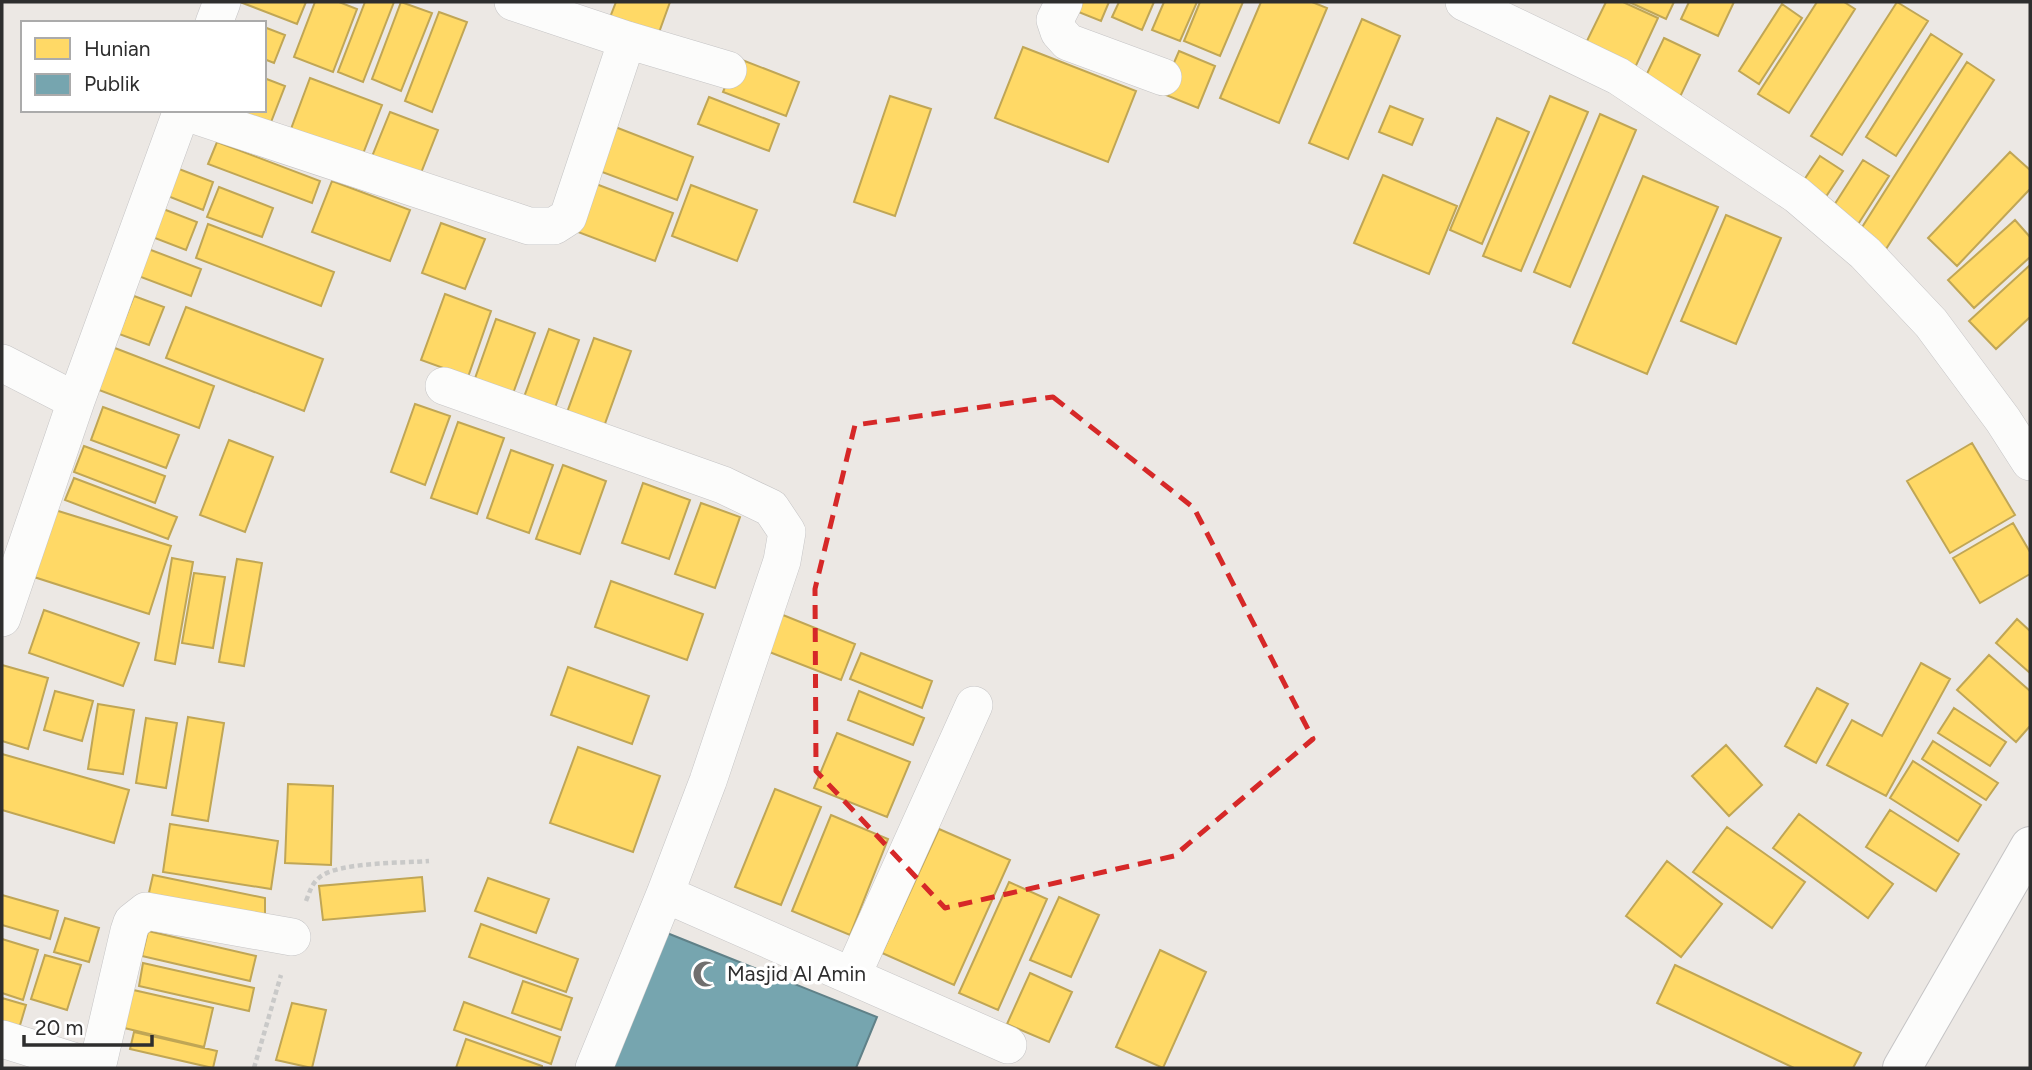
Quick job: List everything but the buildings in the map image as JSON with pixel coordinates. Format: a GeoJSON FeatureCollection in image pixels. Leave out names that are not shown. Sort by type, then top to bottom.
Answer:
{"type":"FeatureCollection","features":[{"type":"Feature","properties":{"kind":"street"},"geometry":{"type":"LineString","coordinates":[[215,21],[222,2]]}},
{"type":"Feature","properties":{"kind":"street"},"geometry":{"type":"LineString","coordinates":[[513,2],[627,40],[728,69]]}},
{"type":"Feature","properties":{"kind":"street"},"geometry":{"type":"LineString","coordinates":[[1064,2],[1055,20],[1059,32],[1068,42],[1163,77]]}},
{"type":"Feature","properties":{"kind":"street"},"geometry":{"type":"LineString","coordinates":[[1464,2],[1618,76],[1797,195],[1865,253],[1931,323],[2030,462]]}},
{"type":"Feature","properties":{"kind":"street"},"geometry":{"type":"LineString","coordinates":[[188,112],[529,226],[554,226],[568,217],[627,40]]}},
{"type":"Feature","properties":{"kind":"street"},"geometry":{"type":"LineString","coordinates":[[2,618],[15,535],[76,401],[181,112]]}},
{"type":"Feature","properties":{"kind":"street"},"geometry":{"type":"LineString","coordinates":[[2,363],[76,401]]}},
{"type":"Feature","properties":{"kind":"street"},"geometry":{"type":"LineString","coordinates":[[444,386],[723,485],[771,508],[787,531],[782,561],[708,781],[594,1068]]}},
{"type":"Feature","properties":{"kind":"street"},"geometry":{"type":"LineString","coordinates":[[852,976],[974,705]]}},
{"type":"Feature","properties":{"kind":"street"},"geometry":{"type":"LineString","coordinates":[[1902,1068],[2030,846]]}},
{"type":"Feature","properties":{"kind":"street"},"geometry":{"type":"LineString","coordinates":[[665,894],[1008,1045]]}},
{"type":"Feature","properties":{"kind":"street"},"geometry":{"type":"LineString","coordinates":[[2,1039],[96,1068],[129,931],[132,922],[146,911],[292,937]]}},
{"type":"Feature","properties":{"kind":"highlighted area"},"geometry":{"type":"Polygon","coordinates":[[[1053,397],[1194,508],[1313,739],[1174,856],[945,908],[816,771],[815,589],[855,425],[1053,397]]]}},
{"type":"Feature","properties":{"kind":"place","name":"Masjid Al Amin"},"geometry":{"type":"Point","coordinates":[706,974]}}]}
